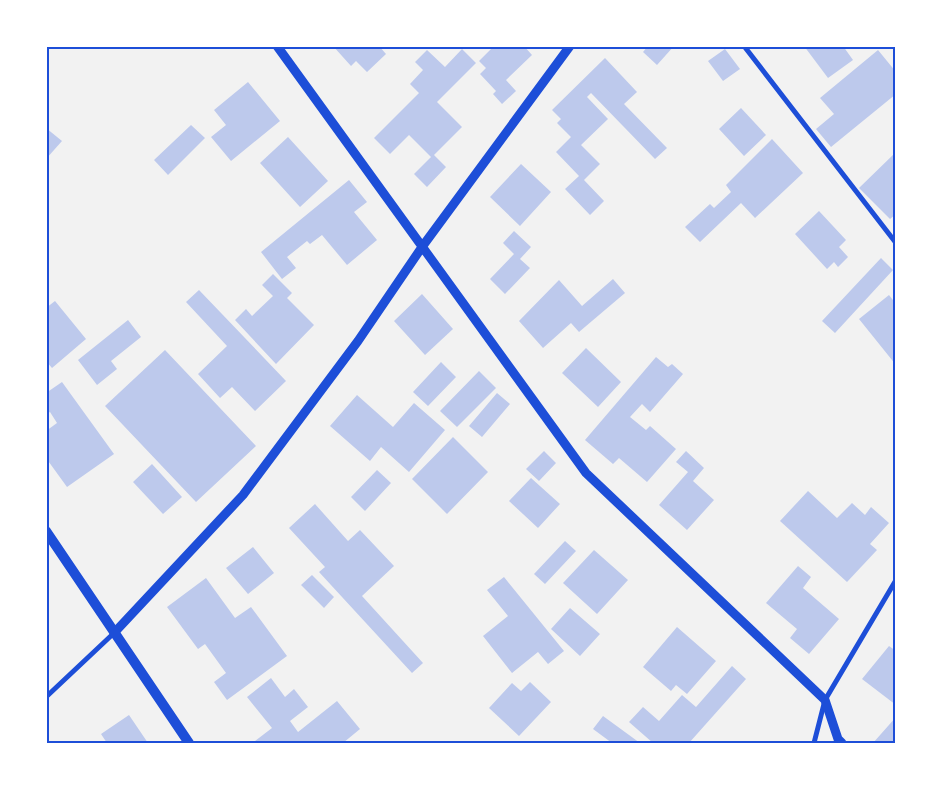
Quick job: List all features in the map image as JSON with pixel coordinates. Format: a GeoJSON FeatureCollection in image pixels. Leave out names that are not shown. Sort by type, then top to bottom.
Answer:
{"type":"FeatureCollection","features":[{"type":"Feature","properties":{"kind":"main road"},"geometry":{"type":"LineString","coordinates":[[46,531],[189,743]]}},
{"type":"Feature","properties":{"kind":"street"},"geometry":{"type":"LineString","coordinates":[[277,46],[586,473],[825,700],[838,739],[842,743]]}},
{"type":"Feature","properties":{"kind":"street"},"geometry":{"type":"LineString","coordinates":[[46,697],[114,633],[243,495],[358,340],[422,247],[570,46]]}},
{"type":"Feature","properties":{"kind":"street"},"geometry":{"type":"LineString","coordinates":[[744,46],[896,244]]}},
{"type":"Feature","properties":{"kind":"street"},"geometry":{"type":"LineString","coordinates":[[814,743],[825,700],[896,580]]}},
{"type":"Feature","properties":{"kind":"building"},"geometry":{"type":"Polygon","coordinates":[[[333,46],[379,46],[386,54],[367,72],[356,61],[351,66],[333,46]]]}},
{"type":"Feature","properties":{"kind":"building"},"geometry":{"type":"Polygon","coordinates":[[[494,46],[524,46],[532,55],[506,80],[516,91],[502,104],[493,94],[496,91],[480,74],[486,68],[479,61],[494,46]]]}},
{"type":"Feature","properties":{"kind":"building"},"geometry":{"type":"Polygon","coordinates":[[[648,46],[674,46],[657,65],[643,52],[648,46]]]}},
{"type":"Feature","properties":{"kind":"building"},"geometry":{"type":"Polygon","coordinates":[[[804,46],[843,46],[853,60],[828,78],[804,46]]]}},
{"type":"Feature","properties":{"kind":"building"},"geometry":{"type":"Polygon","coordinates":[[[462,49],[476,63],[437,102],[462,127],[434,155],[446,167],[427,187],[414,174],[431,157],[409,135],[390,154],[374,138],[419,93],[410,84],[423,70],[415,62],[427,50],[445,67],[462,49]]]}},
{"type":"Feature","properties":{"kind":"building"},"geometry":{"type":"Polygon","coordinates":[[[725,49],[740,69],[723,81],[708,61],[725,49]]]}},
{"type":"Feature","properties":{"kind":"building"},"geometry":{"type":"Polygon","coordinates":[[[878,50],[896,72],[896,94],[831,147],[816,129],[834,114],[820,98],[878,50]]]}},
{"type":"Feature","properties":{"kind":"building"},"geometry":{"type":"Polygon","coordinates":[[[605,58],[637,92],[624,104],[667,148],[655,159],[591,93],[587,97],[608,119],[581,145],[600,164],[584,180],[604,201],[590,215],[565,189],[579,176],[556,152],[571,137],[557,123],[561,119],[552,110],[605,58]]]}},
{"type":"Feature","properties":{"kind":"building"},"geometry":{"type":"Polygon","coordinates":[[[248,82],[280,121],[231,161],[211,137],[226,125],[214,110],[248,82]]]}},
{"type":"Feature","properties":{"kind":"building"},"geometry":{"type":"Polygon","coordinates":[[[741,108],[766,135],[744,156],[719,129],[741,108]]]}},
{"type":"Feature","properties":{"kind":"building"},"geometry":{"type":"Polygon","coordinates":[[[191,125],[205,138],[168,175],[154,160],[191,125]]]}},
{"type":"Feature","properties":{"kind":"building"},"geometry":{"type":"Polygon","coordinates":[[[46,128],[62,141],[46,159],[46,128]]]}},
{"type":"Feature","properties":{"kind":"building"},"geometry":{"type":"Polygon","coordinates":[[[288,137],[328,181],[300,207],[260,163],[288,137]]]}},
{"type":"Feature","properties":{"kind":"building"},"geometry":{"type":"Polygon","coordinates":[[[772,139],[803,173],[755,218],[741,203],[700,242],[685,227],[710,204],[714,208],[731,192],[726,185],[772,139]]]}},
{"type":"Feature","properties":{"kind":"building"},"geometry":{"type":"Polygon","coordinates":[[[896,152],[896,214],[890,219],[859,188],[896,152]]]}},
{"type":"Feature","properties":{"kind":"building"},"geometry":{"type":"Polygon","coordinates":[[[521,164],[551,192],[520,226],[490,197],[521,164]]]}},
{"type":"Feature","properties":{"kind":"building"},"geometry":{"type":"Polygon","coordinates":[[[349,180],[367,202],[354,212],[377,240],[347,265],[322,235],[310,244],[307,241],[287,257],[296,268],[282,279],[261,252],[349,180]]]}},
{"type":"Feature","properties":{"kind":"building"},"geometry":{"type":"Polygon","coordinates":[[[819,211],[846,240],[839,247],[848,257],[838,267],[834,262],[827,269],[795,234],[819,211]]]}},
{"type":"Feature","properties":{"kind":"building"},"geometry":{"type":"Polygon","coordinates":[[[514,231],[531,247],[520,259],[530,268],[505,294],[490,279],[514,254],[503,243],[514,231]]]}},
{"type":"Feature","properties":{"kind":"building"},"geometry":{"type":"Polygon","coordinates":[[[881,258],[893,270],[835,333],[822,321],[881,258]]]}},
{"type":"Feature","properties":{"kind":"building"},"geometry":{"type":"Polygon","coordinates":[[[273,274],[292,293],[287,298],[314,325],[276,364],[235,320],[246,309],[252,316],[273,296],[262,285],[273,274]]]}},
{"type":"Feature","properties":{"kind":"building"},"geometry":{"type":"Polygon","coordinates":[[[613,279],[625,293],[579,332],[571,323],[543,348],[519,321],[559,280],[582,306],[613,279]]]}},
{"type":"Feature","properties":{"kind":"building"},"geometry":{"type":"Polygon","coordinates":[[[199,290],[286,381],[255,411],[232,387],[220,398],[198,374],[227,346],[186,302],[199,290]]]}},
{"type":"Feature","properties":{"kind":"building"},"geometry":{"type":"Polygon","coordinates":[[[422,294],[453,329],[425,355],[394,321],[422,294]]]}},
{"type":"Feature","properties":{"kind":"building"},"geometry":{"type":"Polygon","coordinates":[[[889,295],[896,304],[896,365],[859,319],[889,295]]]}},
{"type":"Feature","properties":{"kind":"building"},"geometry":{"type":"Polygon","coordinates":[[[55,301],[86,339],[52,368],[46,361],[46,308],[55,301]]]}},
{"type":"Feature","properties":{"kind":"building"},"geometry":{"type":"Polygon","coordinates":[[[128,320],[141,337],[111,361],[117,369],[97,385],[78,360],[128,320]]]}},
{"type":"Feature","properties":{"kind":"building"},"geometry":{"type":"Polygon","coordinates":[[[586,348],[621,382],[598,407],[562,373],[586,348]]]}},
{"type":"Feature","properties":{"kind":"building"},"geometry":{"type":"Polygon","coordinates":[[[165,350],[256,446],[196,502],[105,406],[165,350]]]}},
{"type":"Feature","properties":{"kind":"building"},"geometry":{"type":"Polygon","coordinates":[[[656,357],[668,367],[672,364],[683,374],[650,412],[642,404],[630,417],[646,430],[650,426],[676,449],[647,482],[619,458],[613,464],[585,440],[656,357]]]}},
{"type":"Feature","properties":{"kind":"building"},"geometry":{"type":"Polygon","coordinates":[[[441,362],[456,377],[428,406],[413,392],[441,362]]]}},
{"type":"Feature","properties":{"kind":"building"},"geometry":{"type":"Polygon","coordinates":[[[479,371],[496,388],[457,427],[440,411],[479,371]]]}},
{"type":"Feature","properties":{"kind":"building"},"geometry":{"type":"Polygon","coordinates":[[[62,382],[114,454],[67,487],[46,458],[46,431],[57,423],[50,412],[46,414],[46,393],[62,382]]]}},
{"type":"Feature","properties":{"kind":"building"},"geometry":{"type":"Polygon","coordinates":[[[497,393],[510,404],[482,437],[469,426],[497,393]]]}},
{"type":"Feature","properties":{"kind":"building"},"geometry":{"type":"Polygon","coordinates":[[[357,395],[393,427],[414,403],[445,430],[409,472],[381,447],[370,461],[330,426],[357,395]]]}},
{"type":"Feature","properties":{"kind":"building"},"geometry":{"type":"Polygon","coordinates":[[[453,437],[488,472],[447,514],[412,479],[453,437]]]}},
{"type":"Feature","properties":{"kind":"building"},"geometry":{"type":"Polygon","coordinates":[[[544,451],[556,463],[539,481],[526,469],[544,451]]]}},
{"type":"Feature","properties":{"kind":"building"},"geometry":{"type":"Polygon","coordinates":[[[686,451],[704,468],[693,481],[714,500],[687,530],[659,505],[688,472],[676,462],[686,451]]]}},
{"type":"Feature","properties":{"kind":"building"},"geometry":{"type":"Polygon","coordinates":[[[152,464],[182,497],[163,514],[133,482],[152,464]]]}},
{"type":"Feature","properties":{"kind":"building"},"geometry":{"type":"Polygon","coordinates":[[[377,470],[391,483],[365,511],[351,497],[377,470]]]}},
{"type":"Feature","properties":{"kind":"building"},"geometry":{"type":"Polygon","coordinates":[[[531,478],[560,504],[538,528],[509,501],[531,478]]]}},
{"type":"Feature","properties":{"kind":"building"},"geometry":{"type":"Polygon","coordinates":[[[808,491],[837,518],[852,503],[865,515],[871,507],[889,523],[870,544],[877,550],[847,582],[780,521],[808,491]]]}},
{"type":"Feature","properties":{"kind":"building"},"geometry":{"type":"Polygon","coordinates":[[[315,504],[348,541],[360,530],[394,566],[362,596],[423,663],[412,673],[319,572],[325,567],[289,528],[315,504]]]}},
{"type":"Feature","properties":{"kind":"building"},"geometry":{"type":"Polygon","coordinates":[[[565,541],[576,551],[545,584],[534,574],[565,541]]]}},
{"type":"Feature","properties":{"kind":"building"},"geometry":{"type":"Polygon","coordinates":[[[253,547],[274,573],[248,594],[226,568],[253,547]]]}},
{"type":"Feature","properties":{"kind":"building"},"geometry":{"type":"Polygon","coordinates":[[[594,550],[628,580],[597,614],[563,583],[594,550]]]}},
{"type":"Feature","properties":{"kind":"building"},"geometry":{"type":"Polygon","coordinates":[[[798,566],[811,577],[803,588],[839,619],[809,654],[790,638],[797,629],[766,603],[798,566]]]}},
{"type":"Feature","properties":{"kind":"building"},"geometry":{"type":"Polygon","coordinates":[[[312,575],[334,597],[324,608],[301,585],[312,575]]]}},
{"type":"Feature","properties":{"kind":"building"},"geometry":{"type":"Polygon","coordinates":[[[504,577],[564,651],[548,664],[538,652],[512,673],[483,636],[508,616],[487,590],[504,577]]]}},
{"type":"Feature","properties":{"kind":"building"},"geometry":{"type":"Polygon","coordinates":[[[206,578],[235,618],[251,607],[287,656],[227,700],[214,682],[226,673],[205,644],[198,649],[167,607],[206,578]]]}},
{"type":"Feature","properties":{"kind":"building"},"geometry":{"type":"Polygon","coordinates":[[[570,608],[600,634],[580,656],[551,629],[570,608]]]}},
{"type":"Feature","properties":{"kind":"building"},"geometry":{"type":"Polygon","coordinates":[[[677,627],[716,661],[687,694],[676,685],[671,691],[643,667],[677,627]]]}},
{"type":"Feature","properties":{"kind":"building"},"geometry":{"type":"Polygon","coordinates":[[[889,646],[896,651],[896,705],[862,679],[889,646]]]}},
{"type":"Feature","properties":{"kind":"building"},"geometry":{"type":"Polygon","coordinates":[[[732,666],[746,679],[689,743],[653,743],[629,722],[643,707],[659,721],[682,695],[696,707],[732,666]]]}},
{"type":"Feature","properties":{"kind":"building"},"geometry":{"type":"Polygon","coordinates":[[[271,678],[285,697],[294,689],[308,707],[290,721],[298,732],[337,701],[360,729],[343,743],[257,743],[255,741],[272,728],[247,697],[271,678]]]}},
{"type":"Feature","properties":{"kind":"building"},"geometry":{"type":"Polygon","coordinates":[[[530,682],[551,702],[519,736],[489,708],[512,683],[521,691],[530,682]]]}},
{"type":"Feature","properties":{"kind":"building"},"geometry":{"type":"Polygon","coordinates":[[[129,715],[148,743],[107,743],[101,734],[129,715]]]}},
{"type":"Feature","properties":{"kind":"building"},"geometry":{"type":"Polygon","coordinates":[[[603,716],[640,743],[612,743],[593,729],[603,716]]]}},
{"type":"Feature","properties":{"kind":"building"},"geometry":{"type":"Polygon","coordinates":[[[896,717],[896,743],[873,743],[896,717]]]}}]}
